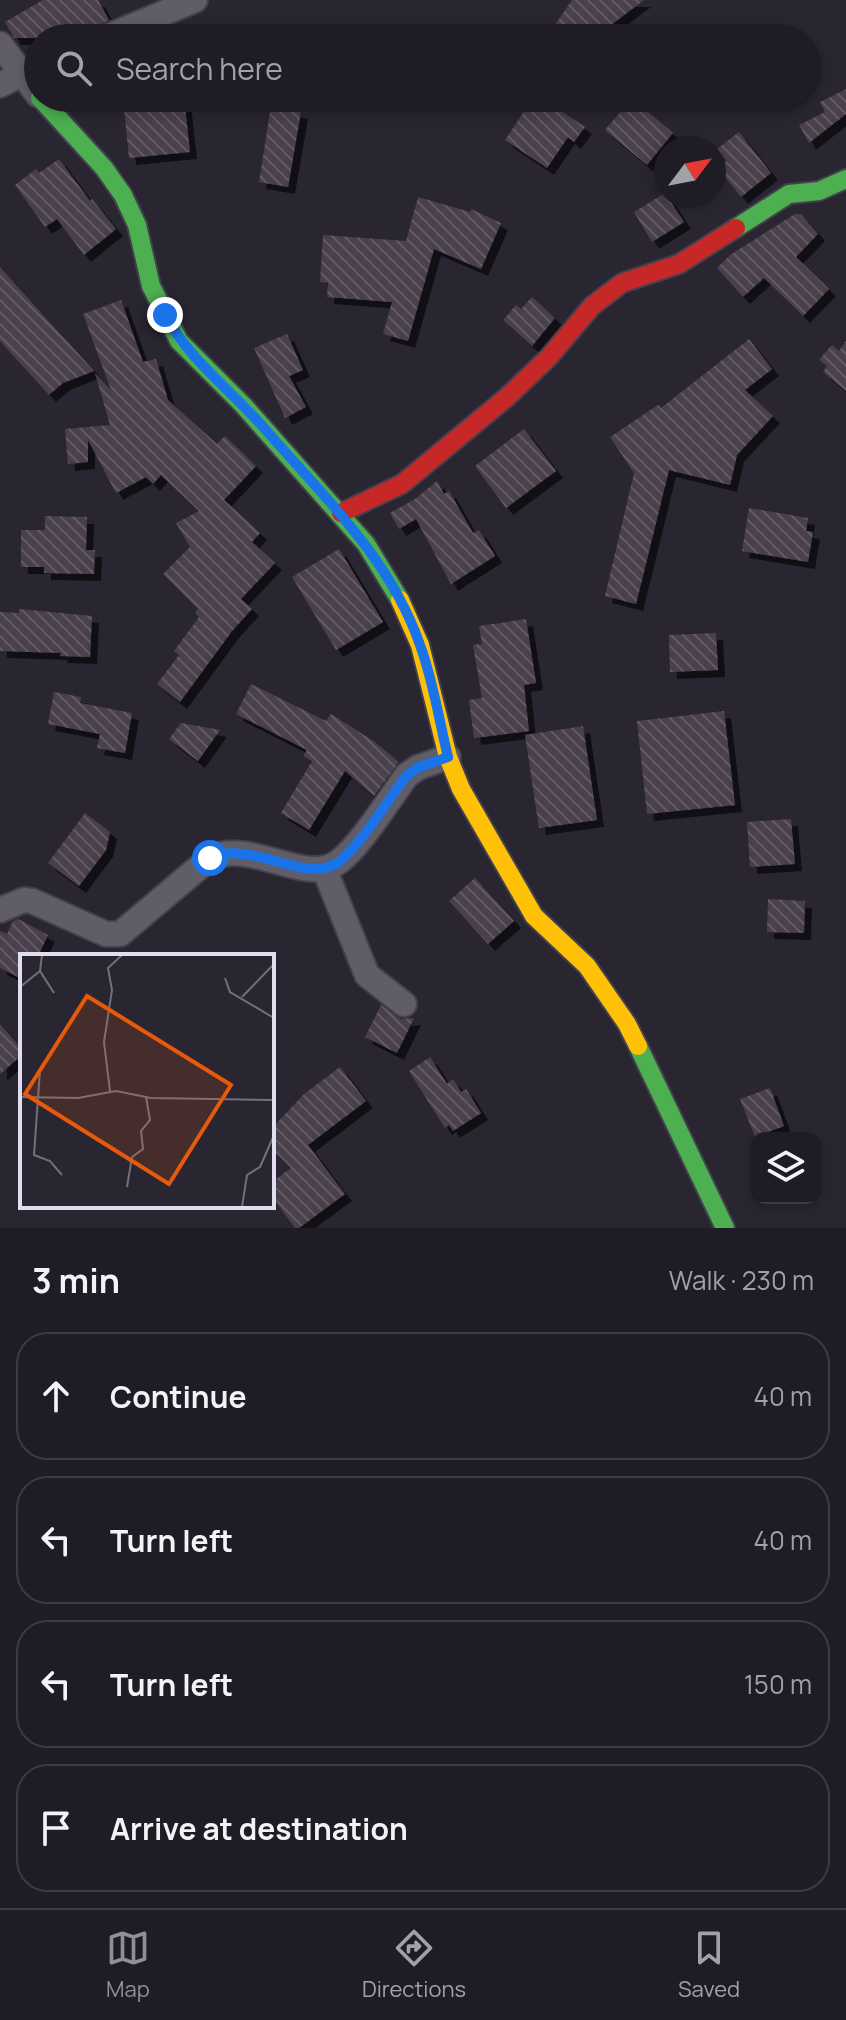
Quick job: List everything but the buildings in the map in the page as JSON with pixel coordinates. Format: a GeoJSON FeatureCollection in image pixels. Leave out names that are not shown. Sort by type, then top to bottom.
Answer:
{"type":"FeatureCollection","features":[{"type":"Feature","properties":{"kind":"street"},"geometry":{"type":"LineString","coordinates":[[138,24],[195,0]]}},
{"type":"Feature","properties":{"kind":"street"},"geometry":{"type":"LineString","coordinates":[[0,44],[19,75]]}},
{"type":"Feature","properties":{"kind":"street"},"geometry":{"type":"LineString","coordinates":[[53,112],[104,168],[123,195],[137,225],[151,286],[179,341],[244,406],[341,513],[366,544],[401,602],[420,645],[448,757],[461,789],[534,916],[587,966],[627,1024],[725,1228]]}},
{"type":"Feature","properties":{"kind":"street"},"geometry":{"type":"LineString","coordinates":[[341,513],[402,484],[506,398],[549,357],[592,306],[622,283],[679,264],[789,194],[830,189],[846,179]]}},
{"type":"Feature","properties":{"kind":"street"},"geometry":{"type":"LineString","coordinates":[[0,910],[24,900],[32,901],[114,935],[126,929],[210,858],[221,853],[236,851],[312,870],[324,868],[338,863],[353,847],[407,775],[419,767],[448,757]]}},
{"type":"Feature","properties":{"kind":"street"},"geometry":{"type":"LineString","coordinates":[[324,868],[367,975],[404,1004]]}},
{"type":"Feature","properties":{"kind":"traffic: fast"},"geometry":{"type":"LineString","coordinates":[[53,112],[104,168],[123,195],[137,225],[151,286],[179,341],[244,406],[366,544],[400,600]]}},
{"type":"Feature","properties":{"kind":"traffic: fast"},"geometry":{"type":"LineString","coordinates":[[736,228],[789,194],[819,191],[846,179]]}},
{"type":"Feature","properties":{"kind":"traffic: fast"},"geometry":{"type":"LineString","coordinates":[[638,1046],[725,1228]]}},
{"type":"Feature","properties":{"kind":"traffic: slow"},"geometry":{"type":"LineString","coordinates":[[400,600],[420,645],[448,757],[461,789],[534,916],[587,966],[627,1024],[638,1046]]}},
{"type":"Feature","properties":{"kind":"traffic: jam"},"geometry":{"type":"LineString","coordinates":[[341,513],[402,484],[506,398],[549,357],[592,306],[622,283],[679,264],[736,228]]}},
{"type":"Feature","properties":{"kind":"route"},"geometry":{"type":"LineString","coordinates":[[165,315],[179,341],[200,365],[244,406],[366,544],[401,602],[420,645],[448,757],[419,767],[407,775],[338,863],[312,870],[236,851],[210,858]]}}]}
